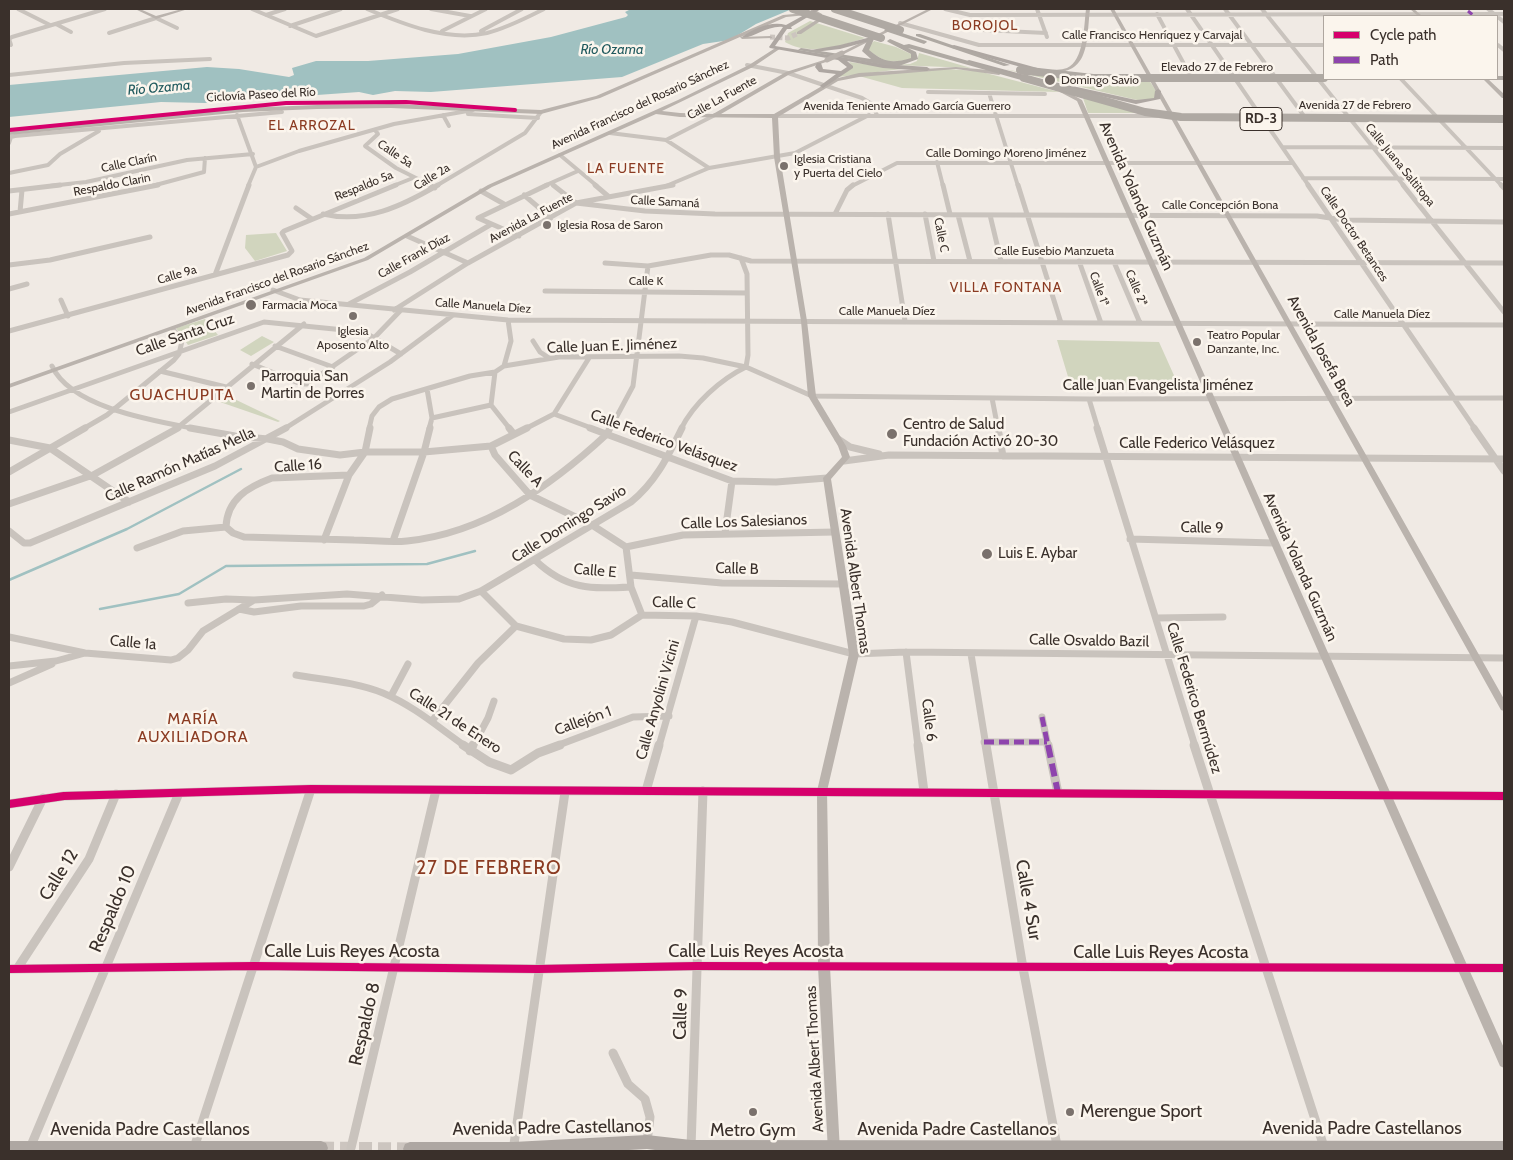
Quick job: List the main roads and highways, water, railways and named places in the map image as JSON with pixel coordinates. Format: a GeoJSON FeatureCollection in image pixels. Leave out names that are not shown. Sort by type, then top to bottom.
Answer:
{"type":"FeatureCollection","features":[{"type":"Feature","properties":{"kind":"highway","name":"RD-3"},"geometry":{"type":"LineString","coordinates":[[793,9],[1000,70]]}},
{"type":"Feature","properties":{"kind":"highway"},"geometry":{"type":"LineString","coordinates":[[835,9],[900,26],[1015,71]]}},
{"type":"Feature","properties":{"kind":"highway","name":"RD-3"},"geometry":{"type":"LineString","coordinates":[[813,12],[969,62],[1015,71],[1024,78],[1145,112],[1181,117],[1504,118]]}},
{"type":"Feature","properties":{"kind":"highway"},"geometry":{"type":"LineString","coordinates":[[801,51],[885,63],[909,62],[916,57],[909,50],[886,36]]}},
{"type":"Feature","properties":{"kind":"highway"},"geometry":{"type":"LineString","coordinates":[[871,39],[866,45],[865,51],[873,59],[885,63]]}},
{"type":"Feature","properties":{"kind":"highway"},"geometry":{"type":"LineString","coordinates":[[1000,70],[1015,71]]}},
{"type":"Feature","properties":{"kind":"highway","name":"Elevado 27 de Febrero"},"geometry":{"type":"LineString","coordinates":[[1015,71],[1092,78],[1322,77]]}},
{"type":"Feature","properties":{"kind":"main road"},"geometry":{"type":"LineString","coordinates":[[137,9],[156,18],[186,9]]}},
{"type":"Feature","properties":{"kind":"main road"},"geometry":{"type":"LineString","coordinates":[[789,28],[774,24],[745,37],[727,42],[785,16],[827,9]]}},
{"type":"Feature","properties":{"kind":"main road","name":"Calle La Fuente"},"geometry":{"type":"LineString","coordinates":[[715,114],[788,73],[820,64],[871,39],[886,36],[930,9]]}},
{"type":"Feature","properties":{"kind":"main road"},"geometry":{"type":"LineString","coordinates":[[1412,9],[1419,15]]}},
{"type":"Feature","properties":{"kind":"main road","name":"Avenida Josefa Brea"},"geometry":{"type":"LineString","coordinates":[[1114,11],[1170,116],[1256,262],[1504,707]]}},
{"type":"Feature","properties":{"kind":"main road"},"geometry":{"type":"LineString","coordinates":[[813,12],[778,35],[777,46],[883,66],[1000,70],[1062,91],[1170,116]]}},
{"type":"Feature","properties":{"kind":"main road"},"geometry":{"type":"LineString","coordinates":[[800,33],[820,20],[813,12]]}},
{"type":"Feature","properties":{"kind":"main road"},"geometry":{"type":"LineString","coordinates":[[1044,71],[1062,70],[1075,66],[1084,45],[1088,12]]}},
{"type":"Feature","properties":{"kind":"main road"},"geometry":{"type":"LineString","coordinates":[[745,37],[770,37]]}},
{"type":"Feature","properties":{"kind":"main road"},"geometry":{"type":"LineString","coordinates":[[771,54],[840,47],[871,39]]}},
{"type":"Feature","properties":{"kind":"main road","name":"Avenida Francisco del Rosario Sánchez"},"geometry":{"type":"LineString","coordinates":[[9,386],[53,368],[366,260],[480,191],[654,112],[771,54],[777,46]]}},
{"type":"Feature","properties":{"kind":"main road","name":"Avenida Francisco del Rosario Sánchez"},"geometry":{"type":"LineString","coordinates":[[749,65],[777,46]]}},
{"type":"Feature","properties":{"kind":"main road"},"geometry":{"type":"LineString","coordinates":[[954,46],[1044,71],[1087,76],[1322,77]]}},
{"type":"Feature","properties":{"kind":"main road"},"geometry":{"type":"LineString","coordinates":[[775,116],[851,67],[836,58]]}},
{"type":"Feature","properties":{"kind":"main road"},"geometry":{"type":"LineString","coordinates":[[969,62],[1136,102],[1157,99],[1158,91]]}},
{"type":"Feature","properties":{"kind":"main road"},"geometry":{"type":"LineString","coordinates":[[820,64],[818,67],[821,71],[844,72]]}},
{"type":"Feature","properties":{"kind":"main road","name":"Avenida 27 de Febrero"},"geometry":{"type":"LineString","coordinates":[[1000,70],[1170,116],[1504,118]]}},
{"type":"Feature","properties":{"kind":"main road"},"geometry":{"type":"LineString","coordinates":[[1486,80],[1504,97]]}},
{"type":"Feature","properties":{"kind":"main road","name":"Avenida Yolanda Guzmán"},"geometry":{"type":"LineString","coordinates":[[1062,91],[1079,100],[1504,1062]]}},
{"type":"Feature","properties":{"kind":"main road"},"geometry":{"type":"LineString","coordinates":[[11,135],[267,109],[355,105],[446,108],[470,112],[539,115]]}},
{"type":"Feature","properties":{"kind":"main road"},"geometry":{"type":"LineString","coordinates":[[443,115],[447,112],[446,108]]}},
{"type":"Feature","properties":{"kind":"main road","name":"Avenida Francisco del Rosario Sánchez"},"geometry":{"type":"LineString","coordinates":[[9,381],[173,329],[369,254],[465,195],[654,112]]}},
{"type":"Feature","properties":{"kind":"main road","name":"Avenida Teniente Amado García Guerrero"},"geometry":{"type":"LineString","coordinates":[[654,112],[675,115],[775,116]]}},
{"type":"Feature","properties":{"kind":"main road","name":"Avenida Albert Thomas"},"geometry":{"type":"LineString","coordinates":[[775,116],[777,157],[804,321],[812,396],[846,457],[827,478],[854,654],[822,791],[824,967],[834,1150]]}},
{"type":"Feature","properties":{"kind":"main road","name":"Avenida Padre Castellanos"},"geometry":{"type":"LineString","coordinates":[[410,1149],[513,1150],[646,1142],[691,1147],[834,1150],[1504,1148]]}},
{"type":"Feature","properties":{"kind":"main road","name":"Avenida Padre Castellanos"},"geometry":{"type":"LineString","coordinates":[[9,1148],[193,1150],[321,1148]]}},
{"type":"Feature","properties":{"kind":"water","name":"Río Ozama"},"geometry":{"type":"Polygon","coordinates":[[[631,9],[792,9],[756,24],[730,40],[703,44],[622,77],[431,92],[395,91],[373,95],[359,92],[205,103],[161,102],[9,117],[9,85],[207,67],[239,69],[289,77],[294,75],[292,68],[316,61],[368,61],[458,54],[551,37],[626,17],[628,15],[625,12],[631,9]]]}},
{"type":"Feature","properties":{"kind":"waterway"},"geometry":{"type":"LineString","coordinates":[[9,580],[127,529],[241,469]]}},
{"type":"Feature","properties":{"kind":"waterway"},"geometry":{"type":"LineString","coordinates":[[100,609],[179,594],[226,566],[427,564],[475,551]]}},
{"type":"Feature","properties":{"kind":"tunnel"},"geometry":{"type":"LineString","coordinates":[[770,37],[788,38],[799,33]]}},
{"type":"Feature","properties":{"kind":"tunnel"},"geometry":{"type":"LineString","coordinates":[[321,1148],[410,1149]]}},
{"type":"Feature","properties":{"kind":"place","name":"Domingo Savio"},"geometry":{"type":"Point","coordinates":[1050,80]}},
{"type":"Feature","properties":{"kind":"place","name":"Iglesia Cristiana y Puerta del Cielo"},"geometry":{"type":"Point","coordinates":[784,166]}},
{"type":"Feature","properties":{"kind":"place","name":"Iglesia Rosa de Saron"},"geometry":{"type":"Point","coordinates":[547,225]}},
{"type":"Feature","properties":{"kind":"place","name":"Farmacia Moca"},"geometry":{"type":"Point","coordinates":[251,305]}},
{"type":"Feature","properties":{"kind":"place","name":"Iglesia Aposento Alto"},"geometry":{"type":"Point","coordinates":[353,316]}},
{"type":"Feature","properties":{"kind":"place","name":"Teatro Popular Danzante, Inc."},"geometry":{"type":"Point","coordinates":[1197,342]}},
{"type":"Feature","properties":{"kind":"place","name":"Parroquia San Martin de Porres"},"geometry":{"type":"Point","coordinates":[251,386]}},
{"type":"Feature","properties":{"kind":"place","name":"Centro de Salud Fundación Activó 20-30"},"geometry":{"type":"Point","coordinates":[892,434]}},
{"type":"Feature","properties":{"kind":"place","name":"Luis E. Aybar"},"geometry":{"type":"Point","coordinates":[987,554]}},
{"type":"Feature","properties":{"kind":"place","name":"Metro Gym"},"geometry":{"type":"Point","coordinates":[753,1112]}},
{"type":"Feature","properties":{"kind":"place","name":"Merengue Sport"},"geometry":{"type":"Point","coordinates":[1070,1112]}},
{"type":"Feature","properties":{"kind":"district","name":"BOROJOL"},"geometry":{"type":"Point","coordinates":[985,26]}},
{"type":"Feature","properties":{"kind":"district","name":"EL ARROZAL"},"geometry":{"type":"Point","coordinates":[312,126]}},
{"type":"Feature","properties":{"kind":"district","name":"LA FUENTE"},"geometry":{"type":"Point","coordinates":[626,169]}},
{"type":"Feature","properties":{"kind":"district","name":"VILLA FONTANA"},"geometry":{"type":"Point","coordinates":[1006,288]}},
{"type":"Feature","properties":{"kind":"district","name":"GUACHUPITA"},"geometry":{"type":"Point","coordinates":[182,395]}},
{"type":"Feature","properties":{"kind":"district","name":"MARÍA AUXILIADORA"},"geometry":{"type":"Point","coordinates":[193,728]}},
{"type":"Feature","properties":{"kind":"district","name":"27 DE FEBRERO"},"geometry":{"type":"Point","coordinates":[489,868]}}]}
